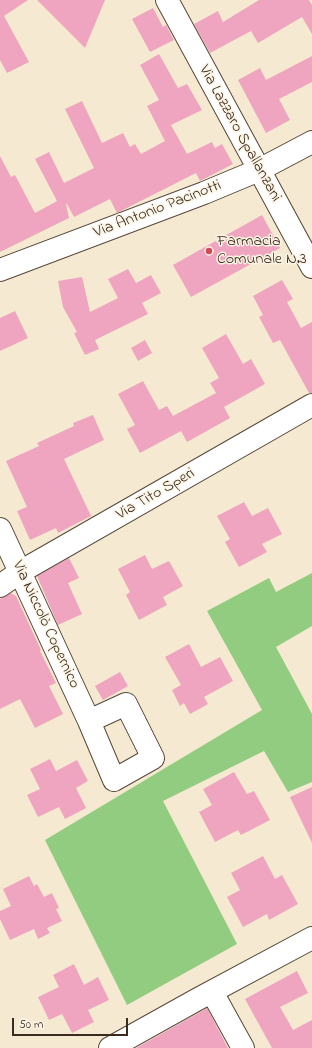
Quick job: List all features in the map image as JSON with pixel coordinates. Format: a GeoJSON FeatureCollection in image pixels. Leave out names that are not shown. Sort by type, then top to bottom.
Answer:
{"type":"FeatureCollection","features":[{"type":"Feature","properties":{"kind":"street","name":"Via Lazzaro Spallanzani"},"geometry":{"type":"LineString","coordinates":[[167,0],[312,267]]}},
{"type":"Feature","properties":{"kind":"street","name":"Via Antonio Pacinotti"},"geometry":{"type":"LineString","coordinates":[[0,270],[204,193],[259,170],[312,142]]}},
{"type":"Feature","properties":{"kind":"street","name":"Via Tito Speri"},"geometry":{"type":"LineString","coordinates":[[0,586],[20,572],[312,405]]}},
{"type":"Feature","properties":{"kind":"street","name":"Via Niccolò Copernico"},"geometry":{"type":"LineString","coordinates":[[0,529],[89,721]]}},
{"type":"Feature","properties":{"kind":"street"},"geometry":{"type":"LineString","coordinates":[[110,1048],[312,938]]}},
{"type":"Feature","properties":{"kind":"street"},"geometry":{"type":"LineString","coordinates":[[212,992],[243,1048]]}},
{"type":"Feature","properties":{"kind":"green space"},"geometry":{"type":"Polygon","coordinates":[[[312,573],[312,626],[276,647],[312,714],[312,782],[288,792],[264,751],[163,801],[237,944],[127,1005],[45,840],[262,710],[207,611],[269,578],[276,592],[312,573]]]}},
{"type":"Feature","properties":{"kind":"building"},"geometry":{"type":"Polygon","coordinates":[[[0,0],[28,0],[4,16],[29,62],[7,73],[0,60],[0,0]]]}},
{"type":"Feature","properties":{"kind":"building"},"geometry":{"type":"Polygon","coordinates":[[[37,0],[105,0],[85,48],[37,0]]]}},
{"type":"Feature","properties":{"kind":"building"},"geometry":{"type":"Polygon","coordinates":[[[259,0],[309,0],[312,5],[312,34],[302,17],[258,43],[251,31],[210,53],[194,24],[218,11],[223,22],[259,0]]]}},
{"type":"Feature","properties":{"kind":"building"},"geometry":{"type":"Polygon","coordinates":[[[153,8],[163,27],[166,25],[174,40],[150,52],[132,19],[153,8]]]}},
{"type":"Feature","properties":{"kind":"building"},"geometry":{"type":"Polygon","coordinates":[[[159,54],[178,88],[187,84],[202,110],[171,125],[187,154],[212,142],[215,148],[222,144],[233,164],[200,181],[196,173],[117,213],[110,199],[74,217],[66,204],[69,218],[0,252],[0,156],[11,177],[15,175],[35,213],[57,201],[35,159],[49,152],[64,183],[94,168],[65,109],[82,101],[102,143],[123,133],[130,147],[135,144],[141,154],[165,141],[147,106],[159,100],[140,65],[159,54]]]}},
{"type":"Feature","properties":{"kind":"building"},"geometry":{"type":"Polygon","coordinates":[[[312,56],[312,82],[279,99],[290,120],[266,133],[238,80],[260,68],[266,80],[312,56]]]}},
{"type":"Feature","properties":{"kind":"building"},"geometry":{"type":"Polygon","coordinates":[[[262,215],[280,248],[191,297],[173,265],[262,215]]]}},
{"type":"Feature","properties":{"kind":"building"},"geometry":{"type":"Polygon","coordinates":[[[128,269],[136,283],[151,275],[161,293],[142,303],[148,314],[95,340],[99,349],[85,355],[74,333],[77,332],[63,307],[58,281],[82,277],[90,312],[118,298],[108,279],[128,269]]]}},
{"type":"Feature","properties":{"kind":"building"},"geometry":{"type":"Polygon","coordinates":[[[282,280],[293,299],[287,302],[301,328],[312,322],[312,393],[309,393],[280,340],[273,343],[259,317],[263,315],[253,296],[282,280]]]}},
{"type":"Feature","properties":{"kind":"building"},"geometry":{"type":"Polygon","coordinates":[[[15,311],[28,338],[0,351],[0,318],[15,311]]]}},
{"type":"Feature","properties":{"kind":"building"},"geometry":{"type":"Polygon","coordinates":[[[226,334],[243,364],[251,359],[265,384],[224,407],[230,418],[187,442],[181,431],[140,453],[127,429],[135,425],[118,394],[143,381],[159,410],[167,406],[173,416],[216,393],[210,383],[219,378],[202,348],[226,334]]]}},
{"type":"Feature","properties":{"kind":"building"},"geometry":{"type":"Polygon","coordinates":[[[145,340],[152,353],[138,361],[131,348],[145,340]]]}},
{"type":"Feature","properties":{"kind":"building"},"geometry":{"type":"Polygon","coordinates":[[[93,415],[104,440],[64,459],[91,516],[58,533],[56,528],[30,540],[17,511],[27,507],[6,461],[39,446],[37,443],[74,426],[73,423],[93,415]]]}},
{"type":"Feature","properties":{"kind":"building"},"geometry":{"type":"Polygon","coordinates":[[[244,502],[252,516],[268,508],[282,534],[262,544],[267,552],[239,567],[225,542],[230,539],[217,516],[244,502]]]}},
{"type":"Feature","properties":{"kind":"building"},"geometry":{"type":"Polygon","coordinates":[[[145,555],[152,569],[169,561],[183,586],[163,597],[167,605],[139,620],[126,595],[130,592],[118,569],[145,555]]]}},
{"type":"Feature","properties":{"kind":"building"},"geometry":{"type":"Polygon","coordinates":[[[69,558],[79,578],[68,583],[82,614],[58,625],[37,576],[69,558]]]}},
{"type":"Feature","properties":{"kind":"building"},"geometry":{"type":"Polygon","coordinates":[[[11,593],[16,596],[56,683],[49,686],[63,714],[35,728],[20,699],[0,709],[0,599],[11,593]]]}},
{"type":"Feature","properties":{"kind":"building"},"geometry":{"type":"Polygon","coordinates":[[[189,644],[201,667],[220,657],[233,681],[204,697],[208,704],[190,714],[184,703],[180,706],[172,690],[181,685],[165,657],[189,644]]]}},
{"type":"Feature","properties":{"kind":"building"},"geometry":{"type":"Polygon","coordinates":[[[120,672],[128,686],[103,700],[95,686],[120,672]]]}},
{"type":"Feature","properties":{"kind":"building"},"geometry":{"type":"Polygon","coordinates":[[[50,759],[56,771],[77,760],[88,781],[76,788],[86,808],[65,819],[59,807],[38,817],[27,795],[40,789],[30,769],[50,759]]]}},
{"type":"Feature","properties":{"kind":"building"},"geometry":{"type":"Polygon","coordinates":[[[234,772],[247,794],[254,791],[270,820],[241,835],[238,830],[215,842],[199,812],[212,805],[203,789],[234,772]]]}},
{"type":"Feature","properties":{"kind":"building"},"geometry":{"type":"Polygon","coordinates":[[[312,787],[312,843],[290,797],[312,787]]]}},
{"type":"Feature","properties":{"kind":"building"},"geometry":{"type":"Polygon","coordinates":[[[263,856],[275,879],[282,875],[298,904],[269,920],[267,914],[243,927],[227,897],[240,890],[231,873],[263,856]]]}},
{"type":"Feature","properties":{"kind":"building"},"geometry":{"type":"Polygon","coordinates":[[[29,876],[34,886],[37,884],[44,897],[52,893],[59,908],[56,909],[62,921],[47,928],[50,933],[38,939],[34,929],[10,940],[0,919],[0,911],[11,906],[3,889],[29,876]]]}},
{"type":"Feature","properties":{"kind":"building"},"geometry":{"type":"Polygon","coordinates":[[[74,964],[84,985],[98,977],[109,1000],[88,1010],[94,1022],[72,1033],[62,1014],[49,1020],[38,997],[59,987],[53,975],[74,964]]]}},
{"type":"Feature","properties":{"kind":"building"},"geometry":{"type":"Polygon","coordinates":[[[297,971],[308,993],[280,1007],[293,1030],[312,1020],[312,1048],[272,1048],[245,999],[297,971]]]}},
{"type":"Feature","properties":{"kind":"building"},"geometry":{"type":"Polygon","coordinates":[[[207,1008],[228,1048],[136,1048],[204,1010],[207,1008]]]}},
{"type":"Feature","properties":{"kind":"place","name":"Farmacia Comunale N.3"},"geometry":{"type":"Point","coordinates":[209,251]}}]}
